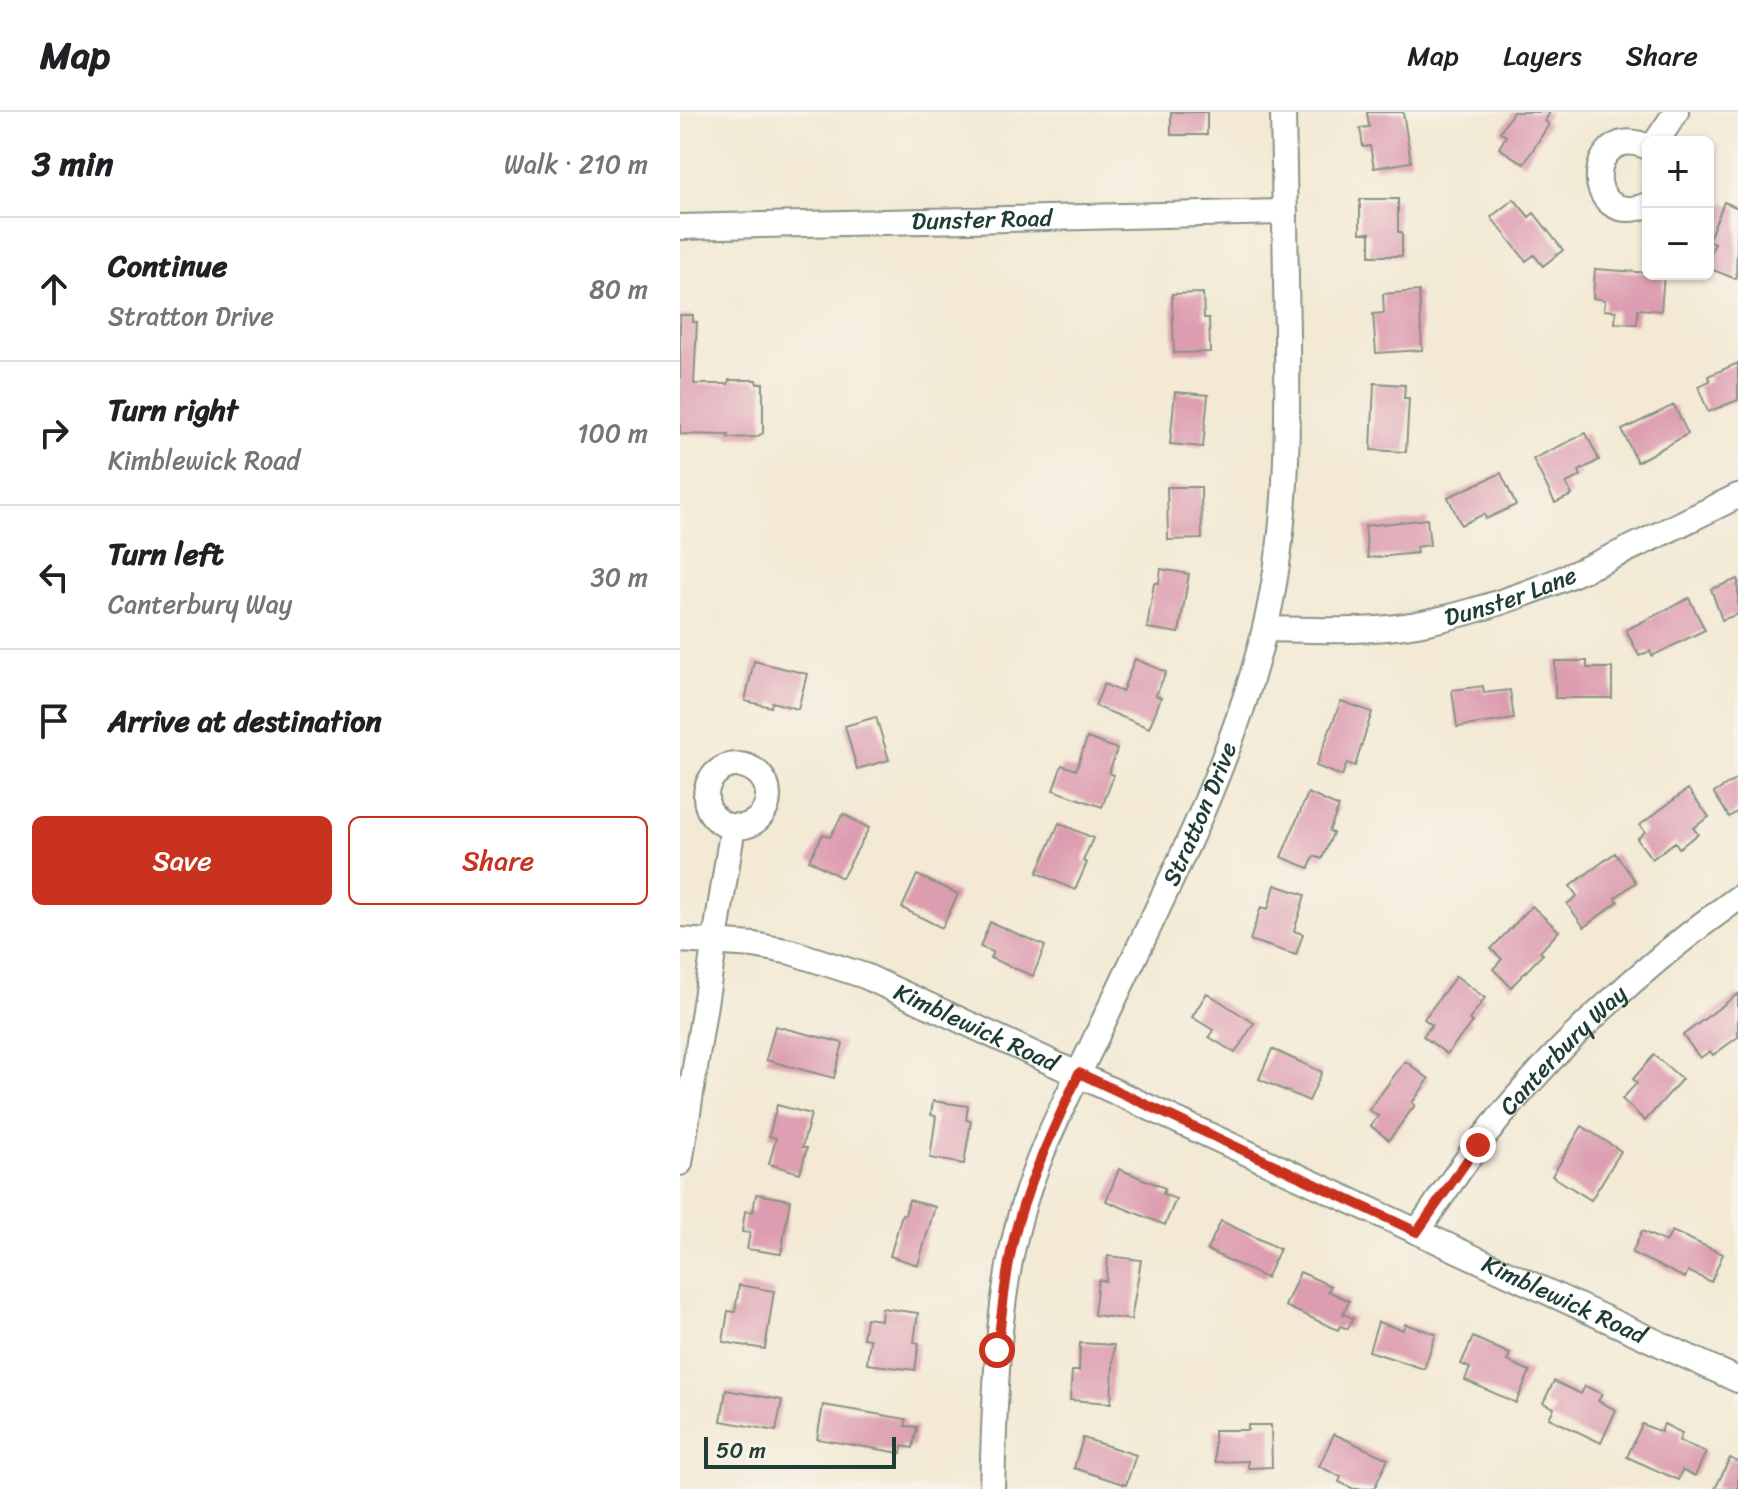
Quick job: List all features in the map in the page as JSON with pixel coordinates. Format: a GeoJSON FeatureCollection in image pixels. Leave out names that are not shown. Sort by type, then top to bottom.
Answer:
{"type":"FeatureCollection","features":[{"type":"Feature","properties":{"kind":"street","name":"Stratton Drive"},"geometry":{"type":"LineString","coordinates":[[992,1489],[997,1350],[1018,1223],[1040,1160],[1079,1073],[1209,797],[1240,713],[1265,629],[1274,586],[1285,495],[1288,424],[1283,112]]}},
{"type":"Feature","properties":{"kind":"street"},"geometry":{"type":"LineString","coordinates":[[1660,136],[1676,112]]}},
{"type":"Feature","properties":{"kind":"street"},"geometry":{"type":"LineString","coordinates":[[1642,144],[1626,143],[1613,147],[1598,168],[1602,194],[1611,203],[1623,209],[1642,207]]}},
{"type":"Feature","properties":{"kind":"street","name":"Dunster Road"},"geometry":{"type":"LineString","coordinates":[[680,227],[1285,212]]}},
{"type":"Feature","properties":{"kind":"street","name":"Dunster Lane"},"geometry":{"type":"LineString","coordinates":[[1265,629],[1335,631],[1416,625],[1495,605],[1545,588],[1738,496]]}},
{"type":"Feature","properties":{"kind":"street"},"geometry":{"type":"LineString","coordinates":[[680,1163],[733,826]]}},
{"type":"Feature","properties":{"kind":"street","name":"Canterbury Way"},"geometry":{"type":"LineString","coordinates":[[1417,1232],[1478,1145],[1543,1069],[1666,952],[1738,898]]}},
{"type":"Feature","properties":{"kind":"street","name":"Kimblewick Road"},"geometry":{"type":"LineString","coordinates":[[680,940],[766,947],[828,962],[865,976],[1738,1380]]}},
{"type":"Feature","properties":{"kind":"building"},"geometry":{"type":"Polygon","coordinates":[[[1171,112],[1207,112],[1207,135],[1171,135],[1171,112]]]}},
{"type":"Feature","properties":{"kind":"building"},"geometry":{"type":"Polygon","coordinates":[[[1367,112],[1403,112],[1411,162],[1374,168],[1370,146],[1363,147],[1360,128],[1369,127],[1367,112]]]}},
{"type":"Feature","properties":{"kind":"building"},"geometry":{"type":"Polygon","coordinates":[[[1513,112],[1550,112],[1545,121],[1549,124],[1524,164],[1499,148],[1506,136],[1500,132],[1513,112]]]}},
{"type":"Feature","properties":{"kind":"building"},"geometry":{"type":"Polygon","coordinates":[[[1360,199],[1398,199],[1402,256],[1370,256],[1370,233],[1360,233],[1360,199]]]}},
{"type":"Feature","properties":{"kind":"building"},"geometry":{"type":"Polygon","coordinates":[[[1514,199],[1529,217],[1534,213],[1563,250],[1543,266],[1534,255],[1526,261],[1491,217],[1514,199]]]}},
{"type":"Feature","properties":{"kind":"building"},"geometry":{"type":"Polygon","coordinates":[[[1724,202],[1738,208],[1736,279],[1714,270],[1714,226],[1724,202]]]}},
{"type":"Feature","properties":{"kind":"building"},"geometry":{"type":"Polygon","coordinates":[[[1595,269],[1642,272],[1642,280],[1664,280],[1661,311],[1638,309],[1637,324],[1615,323],[1616,311],[1604,310],[1605,300],[1593,298],[1595,269]]]}},
{"type":"Feature","properties":{"kind":"building"},"geometry":{"type":"Polygon","coordinates":[[[1419,291],[1422,350],[1376,353],[1373,314],[1384,313],[1383,294],[1419,291]]]}},
{"type":"Feature","properties":{"kind":"building"},"geometry":{"type":"Polygon","coordinates":[[[1203,293],[1204,318],[1209,318],[1210,352],[1174,353],[1172,294],[1203,293]]]}},
{"type":"Feature","properties":{"kind":"building"},"geometry":{"type":"Polygon","coordinates":[[[680,315],[693,315],[693,322],[697,322],[694,384],[728,384],[729,380],[763,383],[763,433],[756,437],[728,438],[729,435],[680,434],[680,315]]]}},
{"type":"Feature","properties":{"kind":"building"},"geometry":{"type":"Polygon","coordinates":[[[1738,363],[1738,400],[1708,412],[1698,386],[1710,381],[1708,376],[1738,363]]]}},
{"type":"Feature","properties":{"kind":"building"},"geometry":{"type":"Polygon","coordinates":[[[1374,383],[1405,385],[1404,398],[1409,398],[1406,452],[1371,450],[1374,383]]]}},
{"type":"Feature","properties":{"kind":"building"},"geometry":{"type":"Polygon","coordinates":[[[1175,392],[1208,395],[1203,447],[1170,444],[1175,392]]]}},
{"type":"Feature","properties":{"kind":"building"},"geometry":{"type":"Polygon","coordinates":[[[1674,405],[1688,434],[1637,462],[1622,430],[1674,405]]]}},
{"type":"Feature","properties":{"kind":"building"},"geometry":{"type":"Polygon","coordinates":[[[1586,433],[1599,460],[1579,471],[1581,476],[1566,483],[1572,495],[1555,503],[1533,459],[1586,433]]]}},
{"type":"Feature","properties":{"kind":"building"},"geometry":{"type":"Polygon","coordinates":[[[1501,473],[1516,505],[1486,519],[1484,514],[1461,525],[1448,497],[1501,473]]]}},
{"type":"Feature","properties":{"kind":"building"},"geometry":{"type":"Polygon","coordinates":[[[1167,487],[1201,487],[1202,539],[1168,540],[1167,487]]]}},
{"type":"Feature","properties":{"kind":"building"},"geometry":{"type":"Polygon","coordinates":[[[1427,519],[1430,545],[1416,547],[1417,553],[1368,558],[1365,526],[1427,519]]]}},
{"type":"Feature","properties":{"kind":"building"},"geometry":{"type":"Polygon","coordinates":[[[1161,569],[1189,574],[1179,633],[1147,628],[1154,583],[1159,583],[1161,569]]]}},
{"type":"Feature","properties":{"kind":"building"},"geometry":{"type":"Polygon","coordinates":[[[1738,579],[1738,614],[1722,620],[1711,589],[1738,579]]]}},
{"type":"Feature","properties":{"kind":"building"},"geometry":{"type":"Polygon","coordinates":[[[1689,598],[1705,630],[1652,656],[1650,651],[1639,656],[1626,630],[1689,598]]]}},
{"type":"Feature","properties":{"kind":"building"},"geometry":{"type":"Polygon","coordinates":[[[1135,659],[1166,672],[1156,695],[1161,698],[1149,728],[1095,706],[1104,684],[1122,692],[1135,659]]]}},
{"type":"Feature","properties":{"kind":"building"},"geometry":{"type":"Polygon","coordinates":[[[754,661],[807,674],[798,709],[772,702],[771,707],[745,701],[754,661]]]}},
{"type":"Feature","properties":{"kind":"building"},"geometry":{"type":"Polygon","coordinates":[[[1555,661],[1587,661],[1587,668],[1612,668],[1612,698],[1555,698],[1555,661]]]}},
{"type":"Feature","properties":{"kind":"building"},"geometry":{"type":"Polygon","coordinates":[[[1483,686],[1484,693],[1510,690],[1514,719],[1457,727],[1452,690],[1483,686]]]}},
{"type":"Feature","properties":{"kind":"building"},"geometry":{"type":"Polygon","coordinates":[[[1341,701],[1372,712],[1355,766],[1347,763],[1342,776],[1316,766],[1341,701]]]}},
{"type":"Feature","properties":{"kind":"building"},"geometry":{"type":"Polygon","coordinates":[[[876,717],[889,760],[857,769],[845,726],[876,717]]]}},
{"type":"Feature","properties":{"kind":"building"},"geometry":{"type":"Polygon","coordinates":[[[1087,738],[1117,749],[1109,773],[1114,775],[1102,807],[1053,790],[1062,765],[1076,770],[1087,738]]]}},
{"type":"Feature","properties":{"kind":"building"},"geometry":{"type":"Polygon","coordinates":[[[1738,778],[1738,811],[1729,817],[1714,793],[1738,778]]]}},
{"type":"Feature","properties":{"kind":"building"},"geometry":{"type":"Polygon","coordinates":[[[1688,789],[1709,817],[1693,828],[1698,834],[1679,848],[1675,842],[1652,859],[1637,839],[1645,832],[1640,825],[1688,789]]]}},
{"type":"Feature","properties":{"kind":"building"},"geometry":{"type":"Polygon","coordinates":[[[1308,793],[1339,807],[1322,859],[1314,856],[1309,868],[1281,857],[1308,793]]]}},
{"type":"Feature","properties":{"kind":"building"},"geometry":{"type":"Polygon","coordinates":[[[843,814],[869,828],[842,878],[809,860],[823,834],[830,837],[843,814]]]}},
{"type":"Feature","properties":{"kind":"building"},"geometry":{"type":"Polygon","coordinates":[[[1059,823],[1093,838],[1083,861],[1087,863],[1075,890],[1037,873],[1059,823]]]}},
{"type":"Feature","properties":{"kind":"building"},"geometry":{"type":"Polygon","coordinates":[[[1615,853],[1636,882],[1615,898],[1618,902],[1584,927],[1567,904],[1577,896],[1570,886],[1615,853]]]}},
{"type":"Feature","properties":{"kind":"building"},"geometry":{"type":"Polygon","coordinates":[[[917,875],[958,894],[942,928],[902,908],[917,875]]]}},
{"type":"Feature","properties":{"kind":"building"},"geometry":{"type":"Polygon","coordinates":[[[1275,885],[1305,895],[1294,931],[1303,934],[1296,955],[1250,940],[1261,907],[1268,909],[1275,885]]]}},
{"type":"Feature","properties":{"kind":"building"},"geometry":{"type":"Polygon","coordinates":[[[1532,906],[1559,931],[1540,952],[1543,954],[1511,987],[1493,969],[1502,959],[1491,949],[1532,906]]]}},
{"type":"Feature","properties":{"kind":"building"},"geometry":{"type":"Polygon","coordinates":[[[990,922],[1045,946],[1033,976],[990,958],[993,952],[980,947],[990,922]]]}},
{"type":"Feature","properties":{"kind":"building"},"geometry":{"type":"Polygon","coordinates":[[[1456,976],[1485,998],[1469,1020],[1472,1022],[1447,1054],[1423,1036],[1432,1025],[1424,1019],[1456,976]]]}},
{"type":"Feature","properties":{"kind":"building"},"geometry":{"type":"Polygon","coordinates":[[[1207,993],[1254,1023],[1235,1053],[1209,1037],[1213,1030],[1192,1017],[1207,993]]]}},
{"type":"Feature","properties":{"kind":"building"},"geometry":{"type":"Polygon","coordinates":[[[1738,994],[1738,1037],[1713,1055],[1710,1051],[1700,1058],[1683,1035],[1738,994]]]}},
{"type":"Feature","properties":{"kind":"building"},"geometry":{"type":"Polygon","coordinates":[[[775,1026],[843,1043],[834,1078],[766,1060],[775,1026]]]}},
{"type":"Feature","properties":{"kind":"building"},"geometry":{"type":"Polygon","coordinates":[[[1272,1049],[1322,1072],[1309,1101],[1259,1079],[1272,1049]]]}},
{"type":"Feature","properties":{"kind":"building"},"geometry":{"type":"Polygon","coordinates":[[[1654,1055],[1682,1079],[1645,1121],[1622,1099],[1637,1083],[1633,1079],[1654,1055]]]}},
{"type":"Feature","properties":{"kind":"building"},"geometry":{"type":"Polygon","coordinates":[[[1405,1061],[1429,1079],[1412,1103],[1415,1105],[1389,1140],[1371,1126],[1378,1116],[1369,1110],[1405,1061]]]}},
{"type":"Feature","properties":{"kind":"building"},"geometry":{"type":"Polygon","coordinates":[[[933,1101],[968,1106],[966,1120],[971,1121],[964,1164],[930,1158],[936,1116],[931,1115],[933,1101]]]}},
{"type":"Feature","properties":{"kind":"building"},"geometry":{"type":"Polygon","coordinates":[[[777,1105],[811,1114],[802,1147],[807,1148],[800,1173],[769,1164],[776,1138],[769,1136],[777,1105]]]}},
{"type":"Feature","properties":{"kind":"building"},"geometry":{"type":"Polygon","coordinates":[[[1582,1126],[1621,1151],[1591,1200],[1552,1176],[1582,1126]]]}},
{"type":"Feature","properties":{"kind":"building"},"geometry":{"type":"Polygon","coordinates":[[[1119,1169],[1165,1188],[1163,1194],[1176,1199],[1165,1225],[1106,1201],[1119,1169]]]}},
{"type":"Feature","properties":{"kind":"building"},"geometry":{"type":"Polygon","coordinates":[[[756,1194],[790,1200],[781,1254],[747,1249],[750,1233],[742,1232],[745,1211],[753,1212],[756,1194]]]}},
{"type":"Feature","properties":{"kind":"building"},"geometry":{"type":"Polygon","coordinates":[[[909,1200],[935,1207],[918,1265],[890,1256],[909,1200]]]}},
{"type":"Feature","properties":{"kind":"building"},"geometry":{"type":"Polygon","coordinates":[[[1221,1221],[1280,1249],[1266,1278],[1207,1250],[1221,1221]]]}},
{"type":"Feature","properties":{"kind":"building"},"geometry":{"type":"Polygon","coordinates":[[[1642,1231],[1666,1242],[1672,1231],[1723,1254],[1711,1282],[1688,1271],[1685,1278],[1632,1253],[1642,1231]]]}},
{"type":"Feature","properties":{"kind":"building"},"geometry":{"type":"Polygon","coordinates":[[[1108,1256],[1141,1260],[1131,1320],[1094,1315],[1098,1280],[1106,1281],[1108,1256]]]}},
{"type":"Feature","properties":{"kind":"building"},"geometry":{"type":"Polygon","coordinates":[[[1300,1272],[1331,1286],[1328,1291],[1349,1301],[1343,1314],[1353,1318],[1348,1329],[1340,1326],[1338,1330],[1285,1306],[1300,1272]]]}},
{"type":"Feature","properties":{"kind":"building"},"geometry":{"type":"Polygon","coordinates":[[[739,1285],[774,1291],[765,1349],[723,1342],[728,1311],[735,1312],[739,1285]]]}},
{"type":"Feature","properties":{"kind":"building"},"geometry":{"type":"Polygon","coordinates":[[[882,1308],[918,1313],[914,1342],[919,1343],[915,1370],[867,1364],[870,1339],[863,1338],[866,1318],[881,1320],[882,1308]]]}},
{"type":"Feature","properties":{"kind":"building"},"geometry":{"type":"Polygon","coordinates":[[[1378,1322],[1403,1330],[1405,1324],[1436,1334],[1424,1369],[1369,1351],[1378,1322]]]}},
{"type":"Feature","properties":{"kind":"building"},"geometry":{"type":"Polygon","coordinates":[[[1473,1337],[1510,1354],[1507,1361],[1530,1371],[1516,1403],[1465,1380],[1470,1368],[1461,1364],[1473,1337]]]}},
{"type":"Feature","properties":{"kind":"building"},"geometry":{"type":"Polygon","coordinates":[[[1080,1343],[1114,1345],[1111,1403],[1070,1400],[1072,1371],[1079,1371],[1080,1343]]]}},
{"type":"Feature","properties":{"kind":"building"},"geometry":{"type":"Polygon","coordinates":[[[1554,1381],[1581,1394],[1585,1386],[1602,1394],[1598,1401],[1616,1410],[1601,1443],[1549,1418],[1554,1408],[1543,1403],[1554,1381]]]}},
{"type":"Feature","properties":{"kind":"building"},"geometry":{"type":"Polygon","coordinates":[[[726,1390],[782,1400],[776,1431],[721,1421],[726,1390]]]}},
{"type":"Feature","properties":{"kind":"building"},"geometry":{"type":"Polygon","coordinates":[[[823,1405],[906,1419],[905,1426],[917,1427],[913,1448],[902,1446],[901,1453],[817,1439],[823,1405]]]}},
{"type":"Feature","properties":{"kind":"building"},"geometry":{"type":"Polygon","coordinates":[[[1642,1424],[1661,1432],[1664,1424],[1682,1433],[1679,1441],[1706,1452],[1695,1476],[1682,1470],[1678,1480],[1627,1457],[1642,1424]]]}},
{"type":"Feature","properties":{"kind":"building"},"geometry":{"type":"Polygon","coordinates":[[[1248,1425],[1271,1425],[1272,1467],[1248,1468],[1248,1461],[1215,1462],[1214,1430],[1248,1430],[1248,1425]]]}},
{"type":"Feature","properties":{"kind":"building"},"geometry":{"type":"Polygon","coordinates":[[[1334,1434],[1388,1459],[1374,1489],[1354,1489],[1339,1482],[1341,1477],[1319,1466],[1334,1434]]]}},
{"type":"Feature","properties":{"kind":"building"},"geometry":{"type":"Polygon","coordinates":[[[1083,1438],[1136,1455],[1126,1485],[1074,1468],[1083,1438]]]}},
{"type":"Feature","properties":{"kind":"building"},"geometry":{"type":"Polygon","coordinates":[[[1730,1458],[1738,1462],[1738,1489],[1715,1489],[1730,1458]]]}},
{"type":"Feature","properties":{"kind":"route"},"geometry":{"type":"LineString","coordinates":[[997,1350],[1018,1223],[1040,1160],[1079,1073],[1417,1232],[1478,1145]]}}]}
